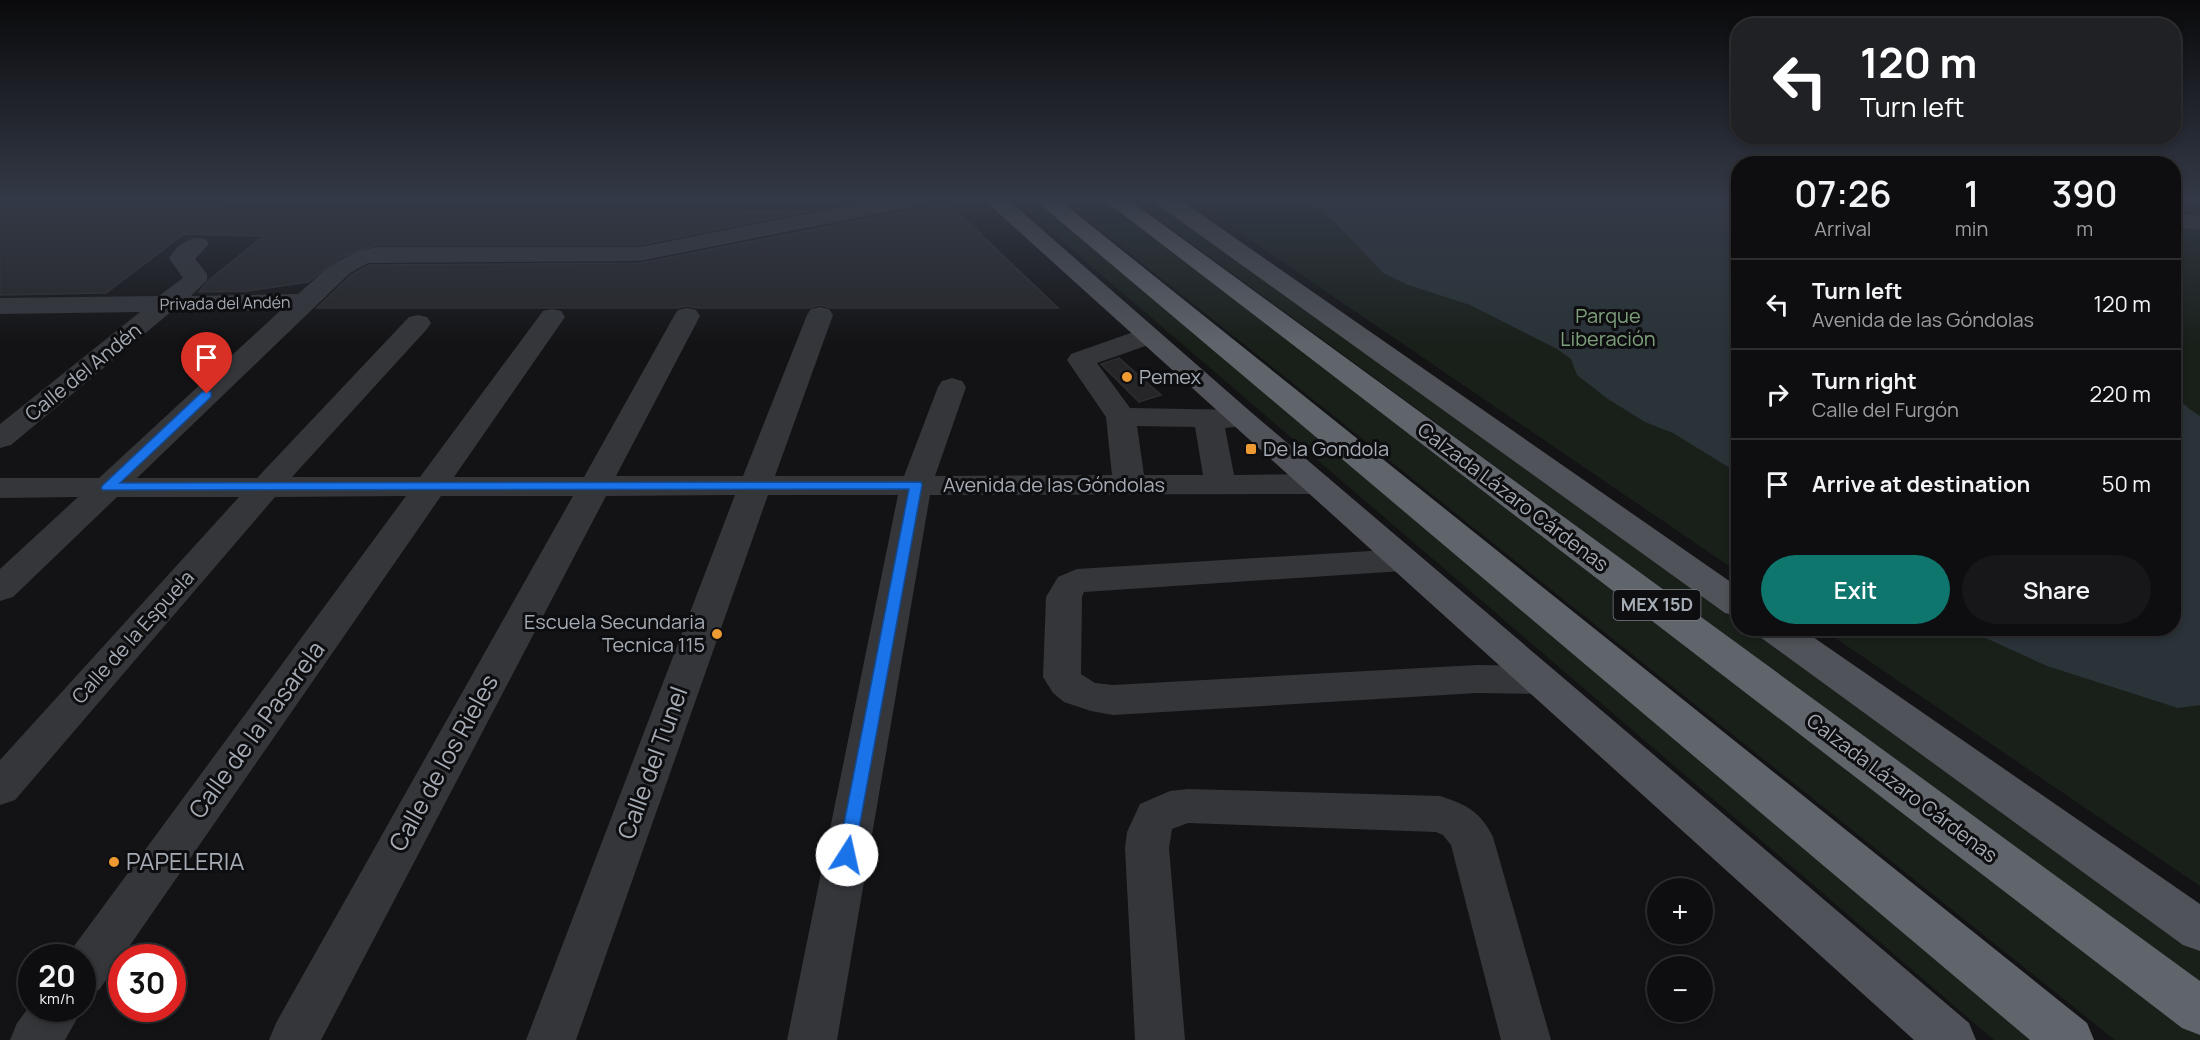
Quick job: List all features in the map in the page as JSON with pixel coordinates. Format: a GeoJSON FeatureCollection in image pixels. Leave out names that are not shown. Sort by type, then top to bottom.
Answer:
{"type":"FeatureCollection","features":[{"type":"Feature","properties":{"kind":"highway"},"geometry":{"type":"LineString","coordinates":[[1103,248],[2069,1040]]}},
{"type":"Feature","properties":{"kind":"highway","name":"Calzada Lázaro Cárdenas"},"geometry":{"type":"LineString","coordinates":[[1179,248],[2200,1011]]}},
{"type":"Feature","properties":{"kind":"main road"},"geometry":{"type":"LineString","coordinates":[[1049,248],[1149,336],[1225,419],[1317,484],[1952,1040]]}},
{"type":"Feature","properties":{"kind":"main road","name":"Calzada Lázaro Cárdenas"},"geometry":{"type":"LineString","coordinates":[[1234,248],[1731,599]]}},
{"type":"Feature","properties":{"kind":"main road"},"geometry":{"type":"LineString","coordinates":[[1784,636],[2200,930]]}},
{"type":"Feature","properties":{"kind":"street","name":"Calle del Andén"},"geometry":{"type":"LineString","coordinates":[[0,439],[195,280],[195,274],[181,258],[192,248]]}},
{"type":"Feature","properties":{"kind":"street"},"geometry":{"type":"LineString","coordinates":[[0,589],[341,268],[361,257],[377,254],[640,254],[672,248]]}},
{"type":"Feature","properties":{"kind":"street","name":"Privada del Andén"},"geometry":{"type":"LineString","coordinates":[[0,306],[305,302]]}},
{"type":"Feature","properties":{"kind":"street","name":"Calle del Tunel"},"geometry":{"type":"LineString","coordinates":[[551,1040],[820,315]]}},
{"type":"Feature","properties":{"kind":"street","name":"Calle de los Rieles"},"geometry":{"type":"LineString","coordinates":[[294,1040],[687,316]]}},
{"type":"Feature","properties":{"kind":"street","name":"Calle de la Pasarela"},"geometry":{"type":"LineString","coordinates":[[96,954],[552,317]]}},
{"type":"Feature","properties":{"kind":"street","name":"Calle de la Espuela"},"geometry":{"type":"LineString","coordinates":[[0,788],[266,487],[418,323]]}},
{"type":"Feature","properties":{"kind":"street"},"geometry":{"type":"LineString","coordinates":[[1129,484],[1121,417],[1081,360],[1149,336]]}},
{"type":"Feature","properties":{"kind":"street"},"geometry":{"type":"LineString","coordinates":[[812,1040],[916,485],[952,387]]}},
{"type":"Feature","properties":{"kind":"street"},"geometry":{"type":"LineString","coordinates":[[1121,417],[1225,419],[1220,484]]}},
{"type":"Feature","properties":{"kind":"street","name":"Avenida de las Góndolas"},"geometry":{"type":"LineString","coordinates":[[0,488],[1317,484]]}},
{"type":"Feature","properties":{"kind":"street"},"geometry":{"type":"LineString","coordinates":[[1403,560],[1077,581],[1070,585],[1064,597],[1062,677],[1078,692],[1092,698],[1113,700],[1477,679],[1540,680]]}},
{"type":"Feature","properties":{"kind":"street"},"geometry":{"type":"LineString","coordinates":[[1160,1040],[1147,848],[1149,832],[1155,817],[1170,809],[1188,806],[1440,814],[1458,822],[1471,837],[1526,1040]]}},
{"type":"Feature","properties":{"kind":"street"},"geometry":{"type":"LineString","coordinates":[[35,1040],[48,1022]]}},
{"type":"Feature","properties":{"kind":"green space"},"geometry":{"type":"Polygon","coordinates":[[[1070,248],[1095,248],[2050,1040],[1994,1040],[1070,248]]]}},
{"type":"Feature","properties":{"kind":"green space"},"geometry":{"type":"Polygon","coordinates":[[[1123,248],[1167,248],[2200,1031],[2200,1040],[2115,1040],[1123,248]]]}},
{"type":"Feature","properties":{"kind":"green space"},"geometry":{"type":"Polygon","coordinates":[[[1197,248],[1219,248],[1731,613],[1731,636],[1763,636],[2200,947],[2200,983],[1197,248]]]}},
{"type":"Feature","properties":{"kind":"green space","name":"Parque Liberación"},"geometry":{"type":"Polygon","coordinates":[[[1261,248],[1731,248],[1731,567],[1261,248]]]}},
{"type":"Feature","properties":{"kind":"green space"},"geometry":{"type":"Polygon","coordinates":[[[2181,248],[2200,248],[2200,886],[1832,636],[2181,636],[2181,248]]]}},
{"type":"Feature","properties":{"kind":"shaded area"},"geometry":{"type":"Polygon","coordinates":[[[1359,248],[1731,248],[1731,469],[1673,433],[1645,422],[1608,399],[1577,375],[1571,359],[1557,349],[1470,305],[1408,285],[1383,273],[1359,248]]]}},
{"type":"Feature","properties":{"kind":"shaded area"},"geometry":{"type":"Polygon","coordinates":[[[2181,401],[2200,416],[2200,705],[2178,708],[2047,666],[1981,636],[2181,636],[2181,401]]]}},
{"type":"Feature","properties":{"kind":"building"},"geometry":{"type":"Polygon","coordinates":[[[0,248],[166,248],[106,293],[0,295],[0,248]]]}},
{"type":"Feature","properties":{"kind":"building"},"geometry":{"type":"Polygon","coordinates":[[[250,248],[369,248],[342,257],[308,282],[248,291],[199,292],[209,280],[250,248]]]}},
{"type":"Feature","properties":{"kind":"building"},"geometry":{"type":"Polygon","coordinates":[[[719,248],[995,248],[1058,308],[831,308],[820,305],[809,308],[697,308],[687,306],[677,308],[317,308],[351,275],[369,265],[640,263],[719,248]]]}},
{"type":"Feature","properties":{"kind":"building","name":"Pemex"},"geometry":{"type":"Polygon","coordinates":[[[1119,358],[1161,395],[1139,402],[1101,364],[1119,358]]]}},
{"type":"Feature","properties":{"kind":"place","name":"Pemex"},"geometry":{"type":"Point","coordinates":[1127,377]}},
{"type":"Feature","properties":{"kind":"place","name":"De la Gondola"},"geometry":{"type":"Point","coordinates":[1251,449]}},
{"type":"Feature","properties":{"kind":"place","name":"Escuela Secundaria Tecnica 115"},"geometry":{"type":"Point","coordinates":[717,634]}},
{"type":"Feature","properties":{"kind":"place","name":"PAPELERIA"},"geometry":{"type":"Point","coordinates":[114,862]}},
{"type":"Feature","properties":{"kind":"route"},"geometry":{"type":"LineString","coordinates":[[207,394],[108,488],[916,485],[847,855]]}}]}
